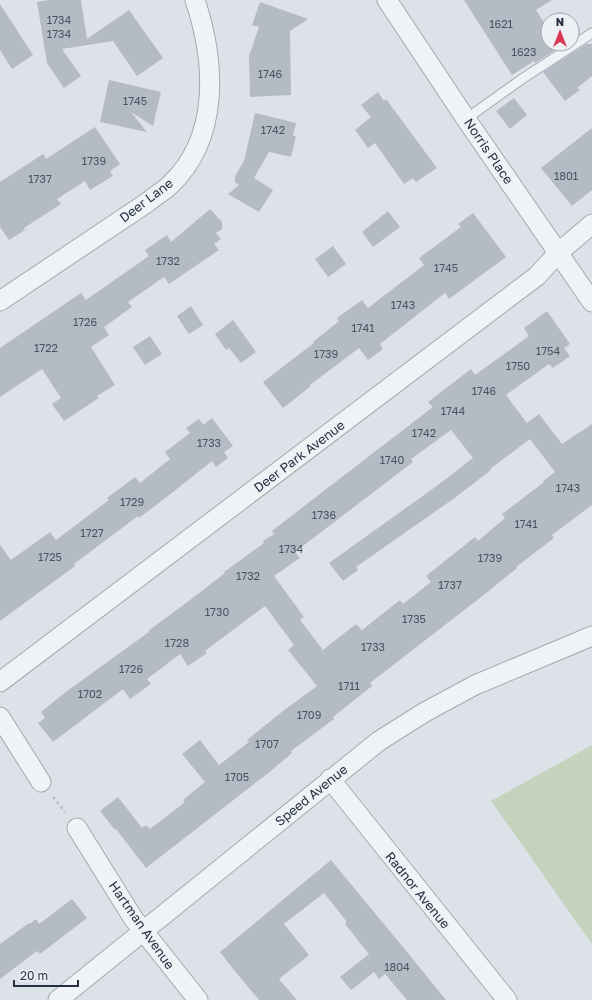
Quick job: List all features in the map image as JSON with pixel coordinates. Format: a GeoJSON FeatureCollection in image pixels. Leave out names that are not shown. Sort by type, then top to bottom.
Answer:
{"type":"FeatureCollection","features":[{"type":"Feature","properties":{"kind":"street","name":"Deer Lane"},"geometry":{"type":"LineString","coordinates":[[0,301],[148,202],[170,184],[189,161],[201,139],[206,121],[210,91],[208,62],[200,16],[195,0]]}},
{"type":"Feature","properties":{"kind":"street","name":"Norris Place"},"geometry":{"type":"LineString","coordinates":[[387,0],[466,119],[592,302]]}},
{"type":"Feature","properties":{"kind":"street","name":"Deer Park Avenue"},"geometry":{"type":"LineString","coordinates":[[0,682],[537,276],[558,253],[592,224]]}},
{"type":"Feature","properties":{"kind":"street","name":"Speed Avenue"},"geometry":{"type":"LineString","coordinates":[[58,1000],[379,741],[424,712],[475,685],[592,636]]}},
{"type":"Feature","properties":{"kind":"street"},"geometry":{"type":"LineString","coordinates":[[0,717],[42,782]]}},
{"type":"Feature","properties":{"kind":"street","name":"Radnor Avenue"},"geometry":{"type":"LineString","coordinates":[[330,779],[507,1000]]}},
{"type":"Feature","properties":{"kind":"street","name":"Hartman Avenue"},"geometry":{"type":"LineString","coordinates":[[77,828],[133,918],[198,1000]]}},
{"type":"Feature","properties":{"kind":"lane"},"geometry":{"type":"LineString","coordinates":[[466,119],[522,79],[592,33]]}},
{"type":"Feature","properties":{"kind":"path"},"geometry":{"type":"LineString","coordinates":[[42,782],[77,828]]}},
{"type":"Feature","properties":{"kind":"green space"},"geometry":{"type":"Polygon","coordinates":[[[592,745],[592,944],[491,801],[592,745]]]}},
{"type":"Feature","properties":{"kind":"building"},"geometry":{"type":"Polygon","coordinates":[[[48,0],[81,0],[87,39],[129,10],[163,58],[137,76],[113,41],[62,49],[81,76],[64,88],[47,63],[37,2],[48,0]]]}},
{"type":"Feature","properties":{"kind":"building"},"geometry":{"type":"Polygon","coordinates":[[[464,0],[552,0],[536,10],[540,16],[540,52],[552,52],[512,75],[464,0]]]}},
{"type":"Feature","properties":{"kind":"building"},"geometry":{"type":"Polygon","coordinates":[[[260,2],[308,19],[290,31],[291,95],[250,97],[249,56],[259,27],[252,25],[260,2]]]}},
{"type":"Feature","properties":{"kind":"building"},"geometry":{"type":"Polygon","coordinates":[[[0,4],[33,55],[12,69],[0,50],[0,4]]]}},
{"type":"Feature","properties":{"kind":"building"},"geometry":{"type":"Polygon","coordinates":[[[586,44],[592,44],[592,76],[577,88],[580,90],[565,101],[543,72],[574,52],[580,52],[580,48],[586,44]]]}},
{"type":"Feature","properties":{"kind":"building"},"geometry":{"type":"Polygon","coordinates":[[[109,80],[161,92],[153,126],[131,112],[147,132],[100,122],[109,80]]]}},
{"type":"Feature","properties":{"kind":"building"},"geometry":{"type":"Polygon","coordinates":[[[378,92],[384,101],[386,99],[437,168],[416,182],[413,178],[404,184],[375,143],[368,148],[355,130],[371,117],[361,105],[378,92]]]}},
{"type":"Feature","properties":{"kind":"building"},"geometry":{"type":"Polygon","coordinates":[[[514,98],[527,115],[510,129],[496,111],[514,98]]]}},
{"type":"Feature","properties":{"kind":"building"},"geometry":{"type":"Polygon","coordinates":[[[255,113],[296,123],[293,136],[296,136],[291,157],[269,152],[254,178],[273,190],[259,212],[228,194],[239,185],[235,182],[235,176],[244,161],[255,113]]]}},
{"type":"Feature","properties":{"kind":"building"},"geometry":{"type":"Polygon","coordinates":[[[95,127],[120,164],[110,171],[113,176],[90,190],[85,181],[57,199],[61,204],[24,228],[25,230],[9,240],[0,227],[0,182],[43,154],[46,159],[95,127]]]}},
{"type":"Feature","properties":{"kind":"building"},"geometry":{"type":"Polygon","coordinates":[[[592,128],[592,190],[572,206],[541,168],[592,128]]]}},
{"type":"Feature","properties":{"kind":"building"},"geometry":{"type":"Polygon","coordinates":[[[210,209],[222,222],[222,229],[216,233],[221,239],[214,244],[219,250],[169,284],[164,277],[128,302],[132,307],[104,327],[109,335],[91,347],[115,385],[97,396],[99,398],[64,421],[52,404],[61,398],[42,369],[0,397],[0,348],[81,293],[86,300],[149,256],[145,250],[167,235],[171,242],[210,209]]]}},
{"type":"Feature","properties":{"kind":"building"},"geometry":{"type":"Polygon","coordinates":[[[388,211],[400,227],[373,247],[362,232],[388,211]]]}},
{"type":"Feature","properties":{"kind":"building"},"geometry":{"type":"Polygon","coordinates":[[[473,213],[506,257],[449,299],[445,293],[380,344],[383,349],[368,360],[359,348],[310,385],[311,386],[283,408],[263,382],[314,343],[313,342],[339,321],[337,318],[362,300],[368,308],[424,265],[419,258],[461,227],[458,224],[473,213]]]}},
{"type":"Feature","properties":{"kind":"building"},"geometry":{"type":"Polygon","coordinates":[[[333,246],[346,264],[328,277],[315,259],[333,246]]]}},
{"type":"Feature","properties":{"kind":"building"},"geometry":{"type":"Polygon","coordinates":[[[191,306],[203,325],[189,334],[177,316],[191,306]]]}},
{"type":"Feature","properties":{"kind":"building"},"geometry":{"type":"Polygon","coordinates":[[[547,311],[570,344],[564,348],[570,356],[553,368],[549,364],[506,395],[527,423],[539,414],[562,444],[592,424],[592,505],[552,535],[554,538],[516,567],[517,568],[485,594],[370,683],[372,686],[333,717],[334,719],[291,751],[292,753],[272,770],[146,868],[100,811],[118,797],[142,828],[146,825],[150,829],[185,802],[183,800],[205,782],[182,754],[200,740],[219,765],[249,742],[247,740],[317,686],[288,650],[294,645],[265,606],[205,651],[207,653],[188,666],[180,654],[147,679],[151,684],[130,699],[123,689],[53,742],[38,723],[45,718],[41,712],[67,691],[149,632],[148,631],[225,573],[224,572],[264,543],[263,541],[274,534],[272,531],[433,407],[428,402],[471,369],[475,375],[529,336],[524,328],[547,311]],[[451,430],[411,459],[413,462],[295,552],[300,558],[274,576],[304,617],[300,620],[323,650],[356,624],[362,630],[400,600],[403,604],[431,582],[426,576],[475,537],[478,541],[505,518],[502,514],[555,472],[530,439],[456,497],[356,567],[358,570],[343,581],[329,563],[473,458],[451,430]]]}},
{"type":"Feature","properties":{"kind":"building"},"geometry":{"type":"Polygon","coordinates":[[[233,320],[256,352],[241,363],[229,348],[226,350],[215,334],[233,320]]]}},
{"type":"Feature","properties":{"kind":"building"},"geometry":{"type":"Polygon","coordinates":[[[150,336],[162,354],[145,365],[133,347],[150,336]]]}},
{"type":"Feature","properties":{"kind":"building"},"geometry":{"type":"Polygon","coordinates":[[[212,418],[233,446],[224,452],[228,458],[216,467],[212,461],[139,518],[138,516],[74,564],[75,566],[0,621],[0,545],[11,560],[50,532],[56,540],[109,500],[107,498],[135,477],[140,483],[170,459],[165,452],[190,433],[186,428],[199,419],[203,425],[212,418]]]}},
{"type":"Feature","properties":{"kind":"building"},"geometry":{"type":"Polygon","coordinates":[[[331,860],[446,1000],[407,1000],[385,974],[379,979],[374,972],[351,990],[340,977],[369,954],[345,924],[347,922],[324,893],[284,924],[309,955],[279,979],[297,1000],[259,1000],[234,970],[220,952],[331,860]]]}},
{"type":"Feature","properties":{"kind":"building"},"geometry":{"type":"Polygon","coordinates":[[[72,899],[87,918],[40,954],[37,951],[0,979],[0,944],[36,919],[39,924],[72,899]]]}}]}
